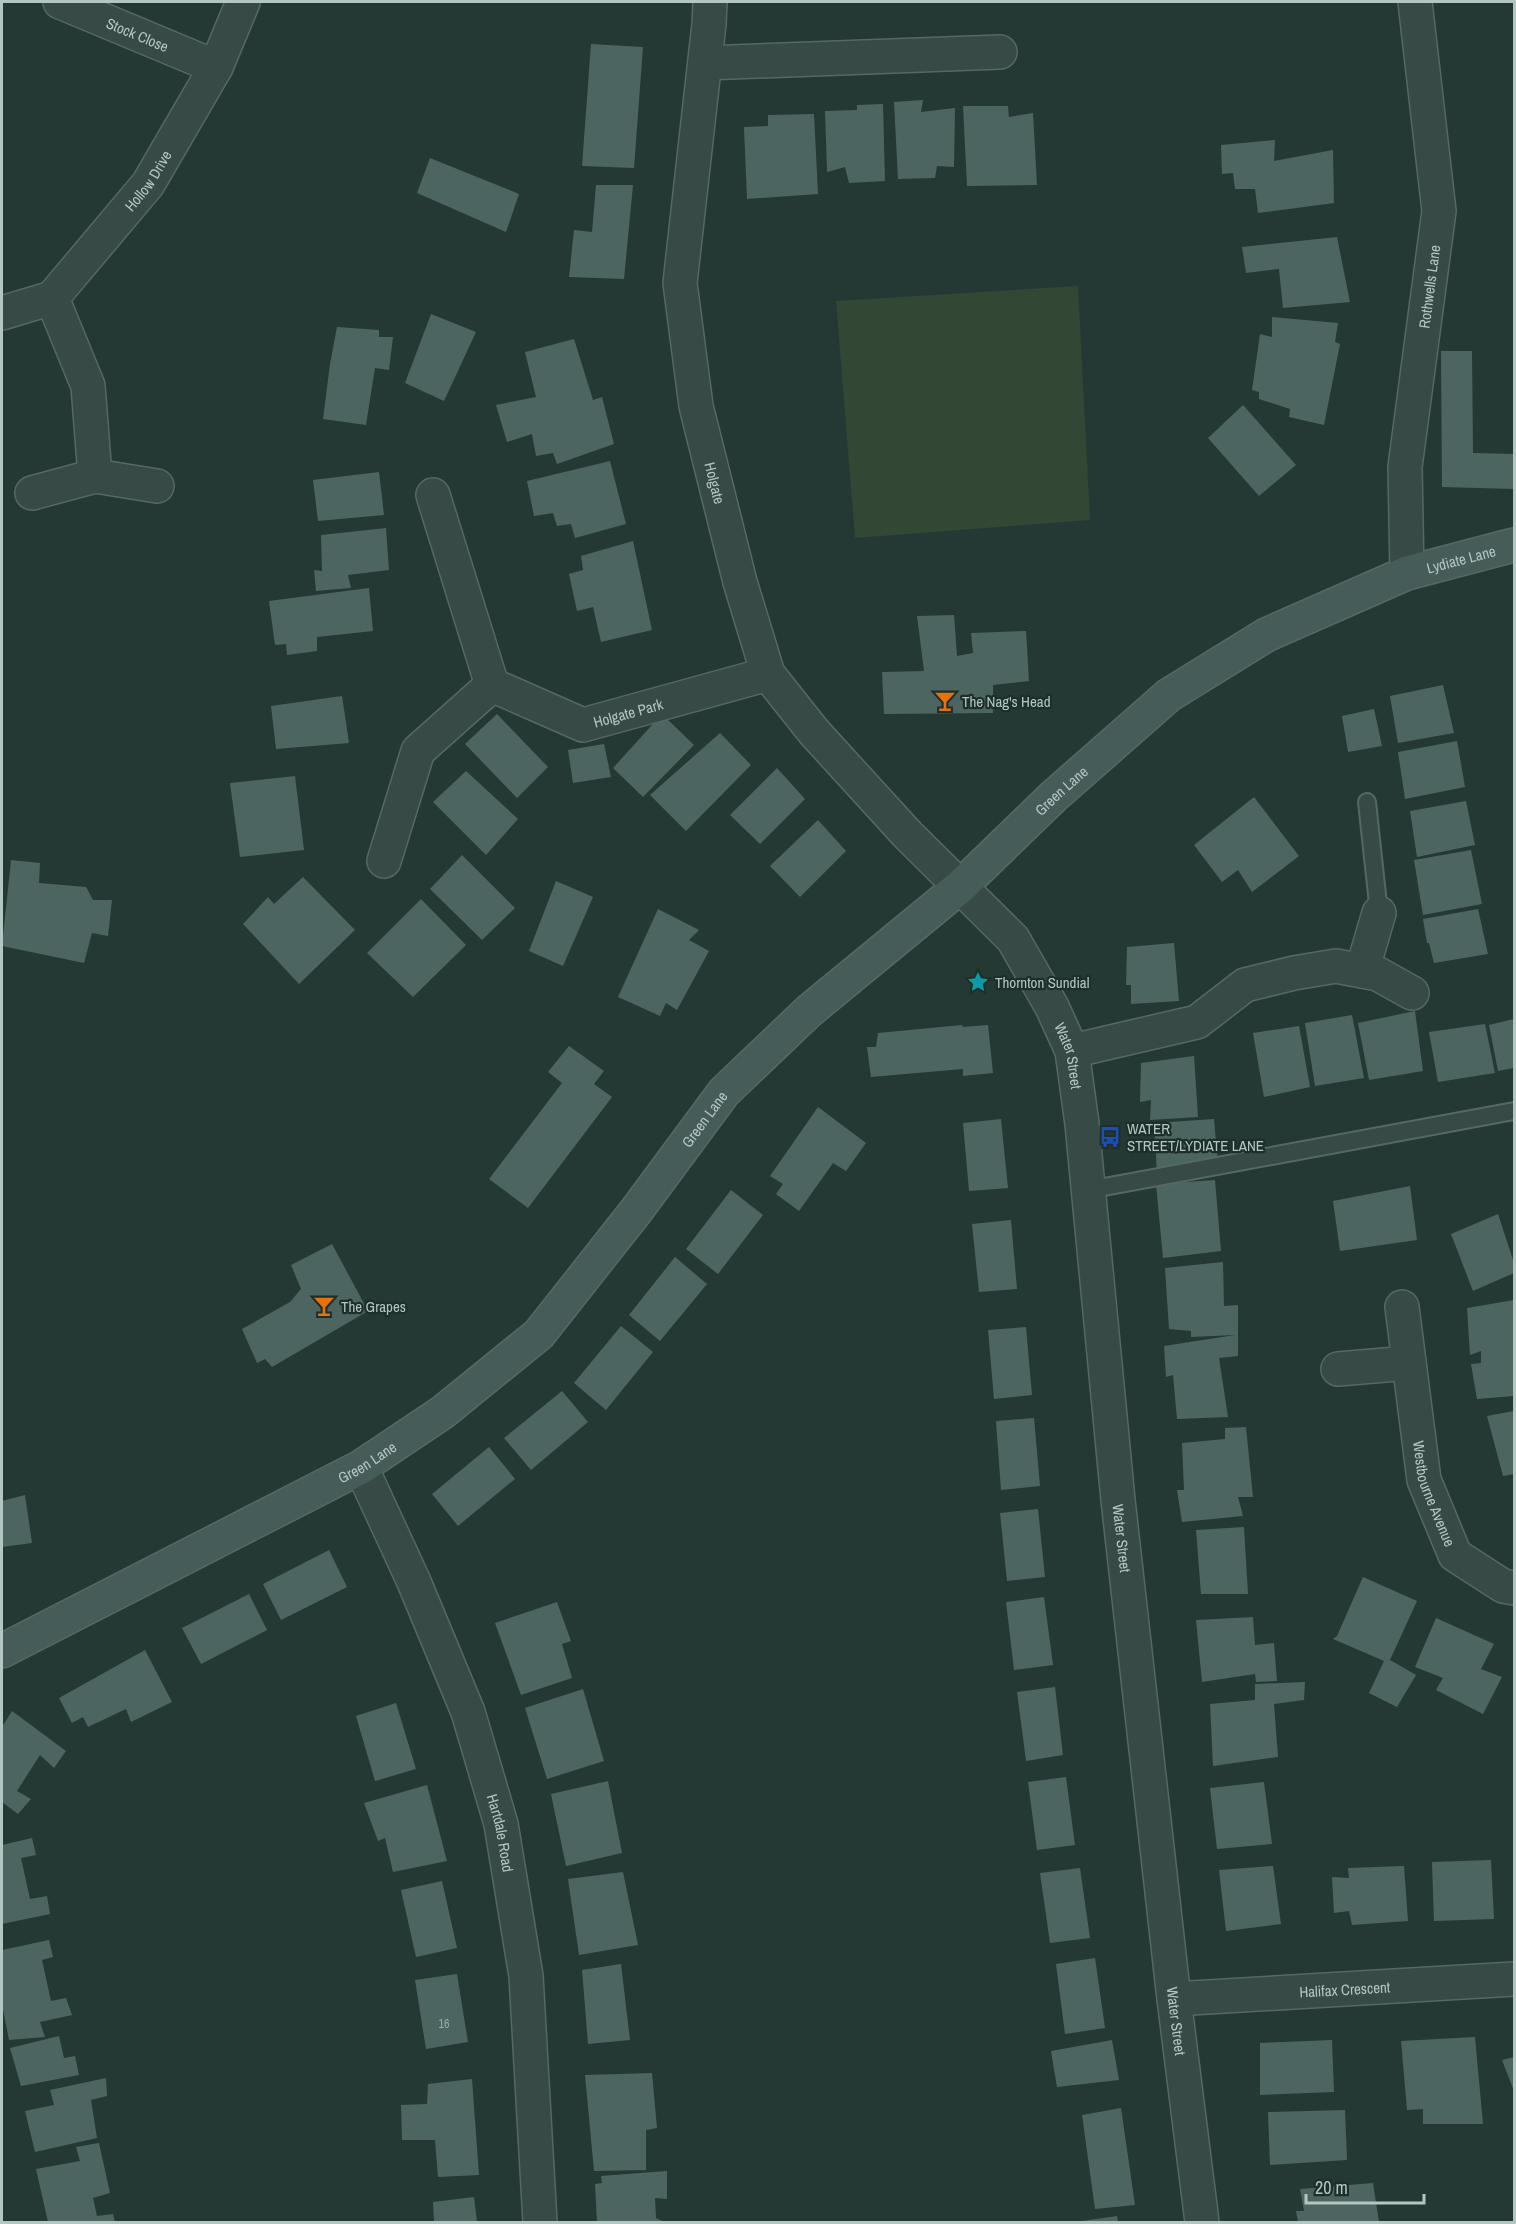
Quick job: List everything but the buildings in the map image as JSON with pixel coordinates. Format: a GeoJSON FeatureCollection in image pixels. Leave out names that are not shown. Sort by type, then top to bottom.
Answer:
{"type":"FeatureCollection","features":[{"type":"Feature","properties":{"kind":"main road","name":"Lydiate Lane"},"geometry":{"type":"LineString","coordinates":[[1407,573],[1515,544]]}},
{"type":"Feature","properties":{"kind":"main road","name":"Green Lane"},"geometry":{"type":"LineString","coordinates":[[2,1651],[361,1467],[443,1412],[538,1334],[636,1212],[724,1092],[809,1011],[961,886],[1054,796],[1169,695],[1266,635],[1407,573]]}},
{"type":"Feature","properties":{"kind":"street","name":"Stock Close"},"geometry":{"type":"LineString","coordinates":[[60,2],[216,67]]}},
{"type":"Feature","properties":{"kind":"street","name":"Hollow Drive"},"geometry":{"type":"LineString","coordinates":[[52,298],[148,184],[216,67],[243,2]]}},
{"type":"Feature","properties":{"kind":"street","name":"Holgate"},"geometry":{"type":"LineString","coordinates":[[710,2],[680,283],[696,406],[740,582],[768,674],[814,732],[908,835],[961,886]]}},
{"type":"Feature","properties":{"kind":"street","name":"Rothwells Lane"},"geometry":{"type":"LineString","coordinates":[[1407,573],[1405,467],[1439,212],[1415,2]]}},
{"type":"Feature","properties":{"kind":"street"},"geometry":{"type":"LineString","coordinates":[[705,63],[1000,52]]}},
{"type":"Feature","properties":{"kind":"street"},"geometry":{"type":"LineString","coordinates":[[2,313],[52,298],[88,386],[95,476]]}},
{"type":"Feature","properties":{"kind":"street"},"geometry":{"type":"LineString","coordinates":[[32,493],[95,476],[157,486]]}},
{"type":"Feature","properties":{"kind":"street"},"geometry":{"type":"LineString","coordinates":[[384,861],[418,751],[492,685],[433,495]]}},
{"type":"Feature","properties":{"kind":"street","name":"Holgate Park"},"geometry":{"type":"LineString","coordinates":[[492,685],[583,725],[768,674]]}},
{"type":"Feature","properties":{"kind":"street","name":"Water Street"},"geometry":{"type":"LineString","coordinates":[[961,886],[1013,939],[1052,1007],[1072,1050],[1118,1500],[1174,1999],[1202,2223]]}},
{"type":"Feature","properties":{"kind":"street"},"geometry":{"type":"LineString","coordinates":[[1362,971],[1378,913]]}},
{"type":"Feature","properties":{"kind":"street"},"geometry":{"type":"LineString","coordinates":[[1072,1050],[1197,1022],[1245,985],[1294,973],[1336,966],[1378,974],[1412,993]]}},
{"type":"Feature","properties":{"kind":"street","name":"Westbourne Avenue"},"geometry":{"type":"LineString","coordinates":[[1402,1307],[1424,1480],[1455,1555],[1503,1586],[1515,1588]]}},
{"type":"Feature","properties":{"kind":"street"},"geometry":{"type":"LineString","coordinates":[[1338,1369],[1409,1363]]}},
{"type":"Feature","properties":{"kind":"street","name":"Hartdale Road"},"geometry":{"type":"LineString","coordinates":[[361,1467],[414,1582],[468,1712],[501,1824],[525,1976],[540,2223]]}},
{"type":"Feature","properties":{"kind":"street","name":"Halifax Crescent"},"geometry":{"type":"LineString","coordinates":[[1174,1999],[1515,1979]]}},
{"type":"Feature","properties":{"kind":"lane"},"geometry":{"type":"LineString","coordinates":[[1367,802],[1378,913]]}},
{"type":"Feature","properties":{"kind":"lane"},"geometry":{"type":"LineString","coordinates":[[1088,1190],[1515,1111]]}},
{"type":"Feature","properties":{"kind":"green space"},"geometry":{"type":"Polygon","coordinates":[[[1078,286],[1090,520],[855,538],[836,301],[1078,286]]]}},
{"type":"Feature","properties":{"kind":"place","name":"The Nag's Head"},"geometry":{"type":"Point","coordinates":[945,701]}},
{"type":"Feature","properties":{"kind":"place","name":"Thornton Sundial"},"geometry":{"type":"Point","coordinates":[978,982]}},
{"type":"Feature","properties":{"kind":"place","name":"WATER STREET/LYDIATE LANE"},"geometry":{"type":"Point","coordinates":[1110,1137]}},
{"type":"Feature","properties":{"kind":"place","name":"The Grapes"},"geometry":{"type":"Point","coordinates":[324,1306]}}]}
